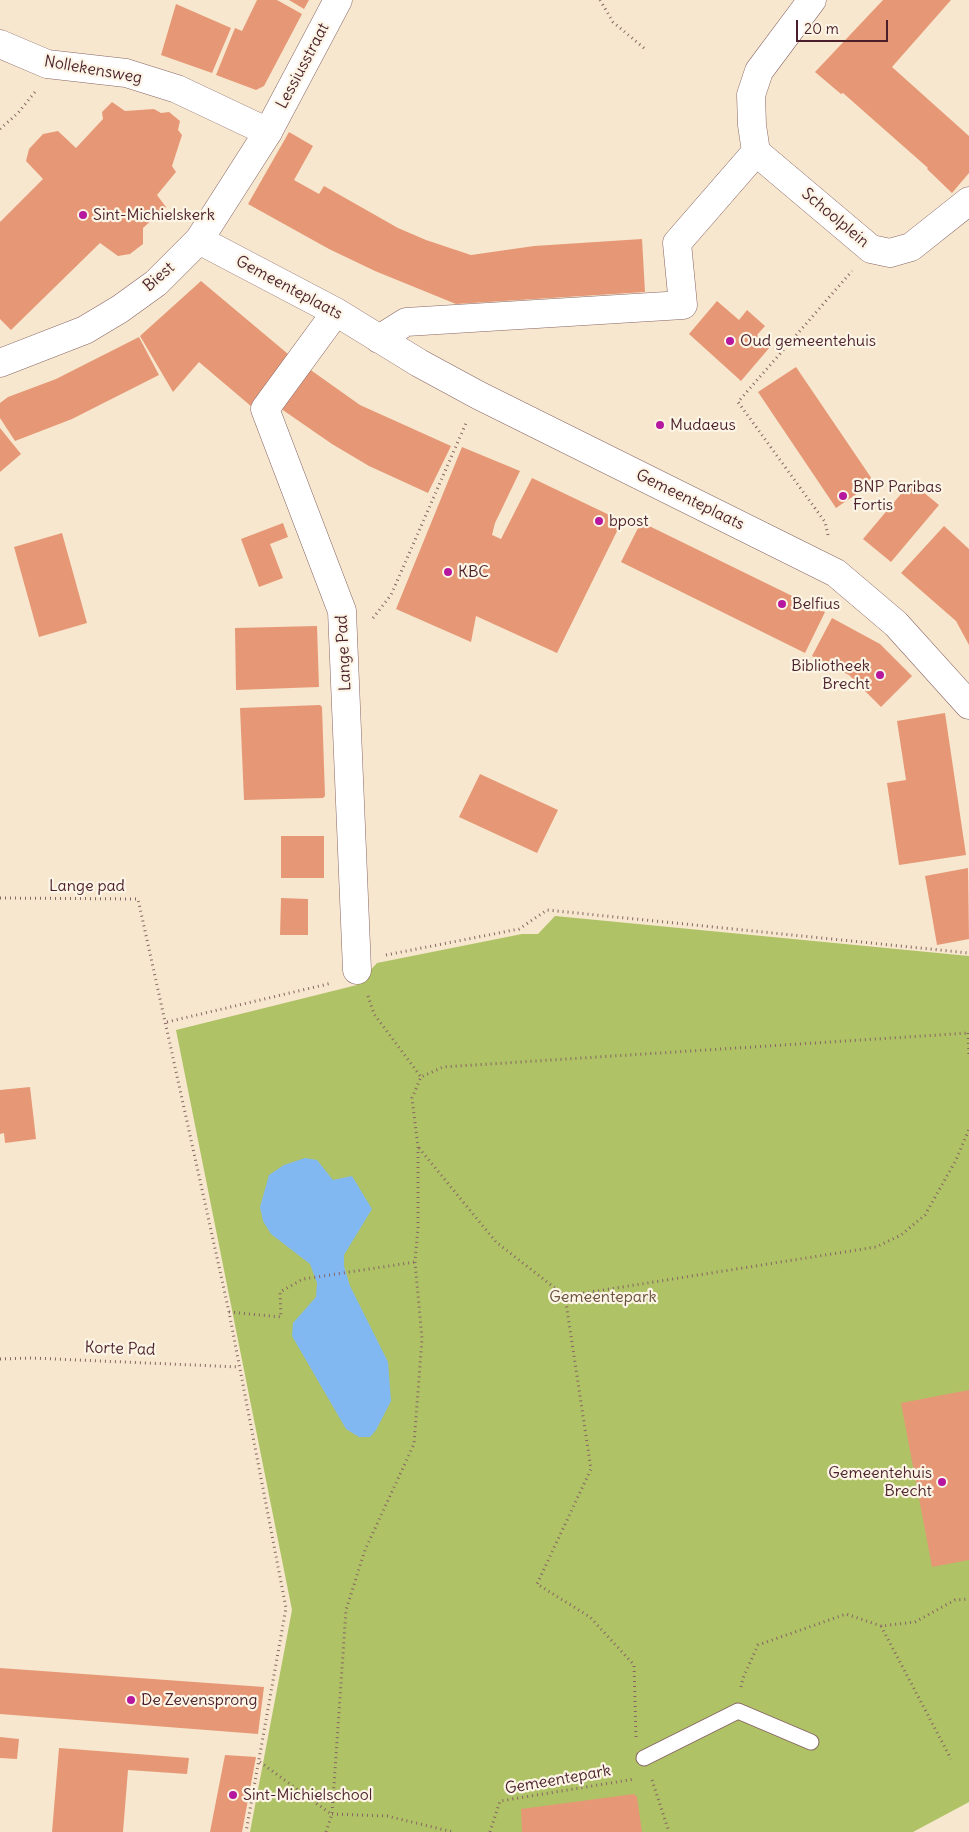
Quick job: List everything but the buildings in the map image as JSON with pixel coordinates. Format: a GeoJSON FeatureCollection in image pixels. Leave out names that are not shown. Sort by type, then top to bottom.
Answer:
{"type":"FeatureCollection","features":[{"type":"Feature","properties":{"kind":"street","name":"Lessiusstraat"},"geometry":{"type":"LineString","coordinates":[[268,132],[338,0]]}},
{"type":"Feature","properties":{"kind":"street"},"geometry":{"type":"LineString","coordinates":[[379,339],[406,322],[683,305],[677,243],[756,152],[751,95],[759,71],[812,0]]}},
{"type":"Feature","properties":{"kind":"street","name":"Nollekensweg"},"geometry":{"type":"LineString","coordinates":[[0,44],[47,64],[126,73],[177,89],[268,132]]}},
{"type":"Feature","properties":{"kind":"street","name":"Biest"},"geometry":{"type":"LineString","coordinates":[[0,364],[85,330],[120,309],[156,283],[199,240],[268,132]]}},
{"type":"Feature","properties":{"kind":"street","name":"Schoolplein"},"geometry":{"type":"LineString","coordinates":[[756,152],[871,249],[890,253],[911,247],[969,202]]}},
{"type":"Feature","properties":{"kind":"street","name":"Gemeenteplaats"},"geometry":{"type":"LineString","coordinates":[[199,240],[336,312],[379,339],[478,395],[836,573],[896,624],[969,705]]}},
{"type":"Feature","properties":{"kind":"street","name":"Lange Pad"},"geometry":{"type":"LineString","coordinates":[[336,312],[265,409],[342,611],[357,970]]}},
{"type":"Feature","properties":{"kind":"lane"},"geometry":{"type":"LineString","coordinates":[[644,1758],[738,1711],[811,1742]]}},
{"type":"Feature","properties":{"kind":"path"},"geometry":{"type":"LineString","coordinates":[[600,0],[613,22],[645,49]]}},
{"type":"Feature","properties":{"kind":"path"},"geometry":{"type":"LineString","coordinates":[[0,129],[33,95],[47,64]]}},
{"type":"Feature","properties":{"kind":"path"},"geometry":{"type":"LineString","coordinates":[[836,573],[825,522],[738,402],[871,249]]}},
{"type":"Feature","properties":{"kind":"path"},"geometry":{"type":"LineString","coordinates":[[344,653],[391,595],[478,395]]}},
{"type":"Feature","properties":{"kind":"path","name":"Lange pad"},"geometry":{"type":"LineString","coordinates":[[0,898],[138,899],[167,1022]]}},
{"type":"Feature","properties":{"kind":"path"},"geometry":{"type":"LineString","coordinates":[[246,1832],[286,1608],[230,1312],[167,1022],[351,979],[357,970],[378,956],[518,929],[546,910],[969,952]]}},
{"type":"Feature","properties":{"kind":"path"},"geometry":{"type":"LineString","coordinates":[[357,970],[374,1014],[421,1077]]}},
{"type":"Feature","properties":{"kind":"path"},"geometry":{"type":"LineString","coordinates":[[326,1832],[332,1814],[346,1610],[365,1550],[414,1444],[422,1339],[415,1262],[418,1228],[418,1147],[412,1098],[421,1077],[443,1067],[969,1033],[967,1033],[969,1054]]}},
{"type":"Feature","properties":{"kind":"path"},"geometry":{"type":"LineString","coordinates":[[566,1296],[876,1248],[902,1235],[925,1215],[956,1160],[969,1129]]}},
{"type":"Feature","properties":{"kind":"path"},"geometry":{"type":"LineString","coordinates":[[418,1147],[496,1242],[566,1296],[591,1469],[537,1584],[590,1617],[634,1665],[636,1740],[651,1777],[669,1832]]}},
{"type":"Feature","properties":{"kind":"path"},"geometry":{"type":"LineString","coordinates":[[230,1312],[281,1317],[280,1292],[303,1279],[415,1262]]}},
{"type":"Feature","properties":{"kind":"path","name":"Korte Pad"},"geometry":{"type":"LineString","coordinates":[[0,1359],[32,1358],[239,1367]]}},
{"type":"Feature","properties":{"kind":"path"},"geometry":{"type":"LineString","coordinates":[[738,1711],[743,1678],[758,1645],[846,1614],[882,1626],[915,1622],[954,1600],[969,1599]]}},
{"type":"Feature","properties":{"kind":"path"},"geometry":{"type":"LineString","coordinates":[[882,1626],[951,1759]]}},
{"type":"Feature","properties":{"kind":"path"},"geometry":{"type":"LineString","coordinates":[[260,1762],[332,1814],[388,1816],[453,1832]]}},
{"type":"Feature","properties":{"kind":"path","name":"Gemeentepark"},"geometry":{"type":"LineString","coordinates":[[490,1832],[500,1801],[651,1777]]}},
{"type":"Feature","properties":{"kind":"green space","name":"Gemeentepark"},"geometry":{"type":"Polygon","coordinates":[[[555,916],[969,956],[969,1802],[913,1832],[250,1832],[292,1610],[176,1030],[357,985],[377,963],[522,934],[538,934],[555,916]]]}},
{"type":"Feature","properties":{"kind":"water"},"geometry":{"type":"Polygon","coordinates":[[[305,1158],[317,1160],[333,1180],[352,1176],[372,1209],[344,1255],[344,1266],[350,1286],[388,1362],[391,1401],[376,1430],[370,1437],[359,1437],[346,1429],[292,1336],[293,1323],[316,1297],[317,1283],[310,1264],[271,1234],[263,1221],[260,1207],[269,1175],[284,1165],[305,1158]]]}},
{"type":"Feature","properties":{"kind":"place","name":"Sint-Michielskerk"},"geometry":{"type":"Point","coordinates":[83,215]}},
{"type":"Feature","properties":{"kind":"place","name":"Oud gemeentehuis"},"geometry":{"type":"Point","coordinates":[730,341]}},
{"type":"Feature","properties":{"kind":"place","name":"Mudaeus"},"geometry":{"type":"Point","coordinates":[660,425]}},
{"type":"Feature","properties":{"kind":"place","name":"BNP Paribas Fortis"},"geometry":{"type":"Point","coordinates":[843,496]}},
{"type":"Feature","properties":{"kind":"place","name":"bpost"},"geometry":{"type":"Point","coordinates":[599,521]}},
{"type":"Feature","properties":{"kind":"place","name":"KBC"},"geometry":{"type":"Point","coordinates":[448,572]}},
{"type":"Feature","properties":{"kind":"place","name":"Belfius"},"geometry":{"type":"Point","coordinates":[782,604]}},
{"type":"Feature","properties":{"kind":"place","name":"Bibliotheek Brecht"},"geometry":{"type":"Point","coordinates":[880,675]}},
{"type":"Feature","properties":{"kind":"place","name":"Gemeentehuis Brecht"},"geometry":{"type":"Point","coordinates":[942,1482]}},
{"type":"Feature","properties":{"kind":"place","name":"De Zevensprong"},"geometry":{"type":"Point","coordinates":[131,1700]}},
{"type":"Feature","properties":{"kind":"place","name":"Sint-Michielschool"},"geometry":{"type":"Point","coordinates":[233,1795]}}]}
